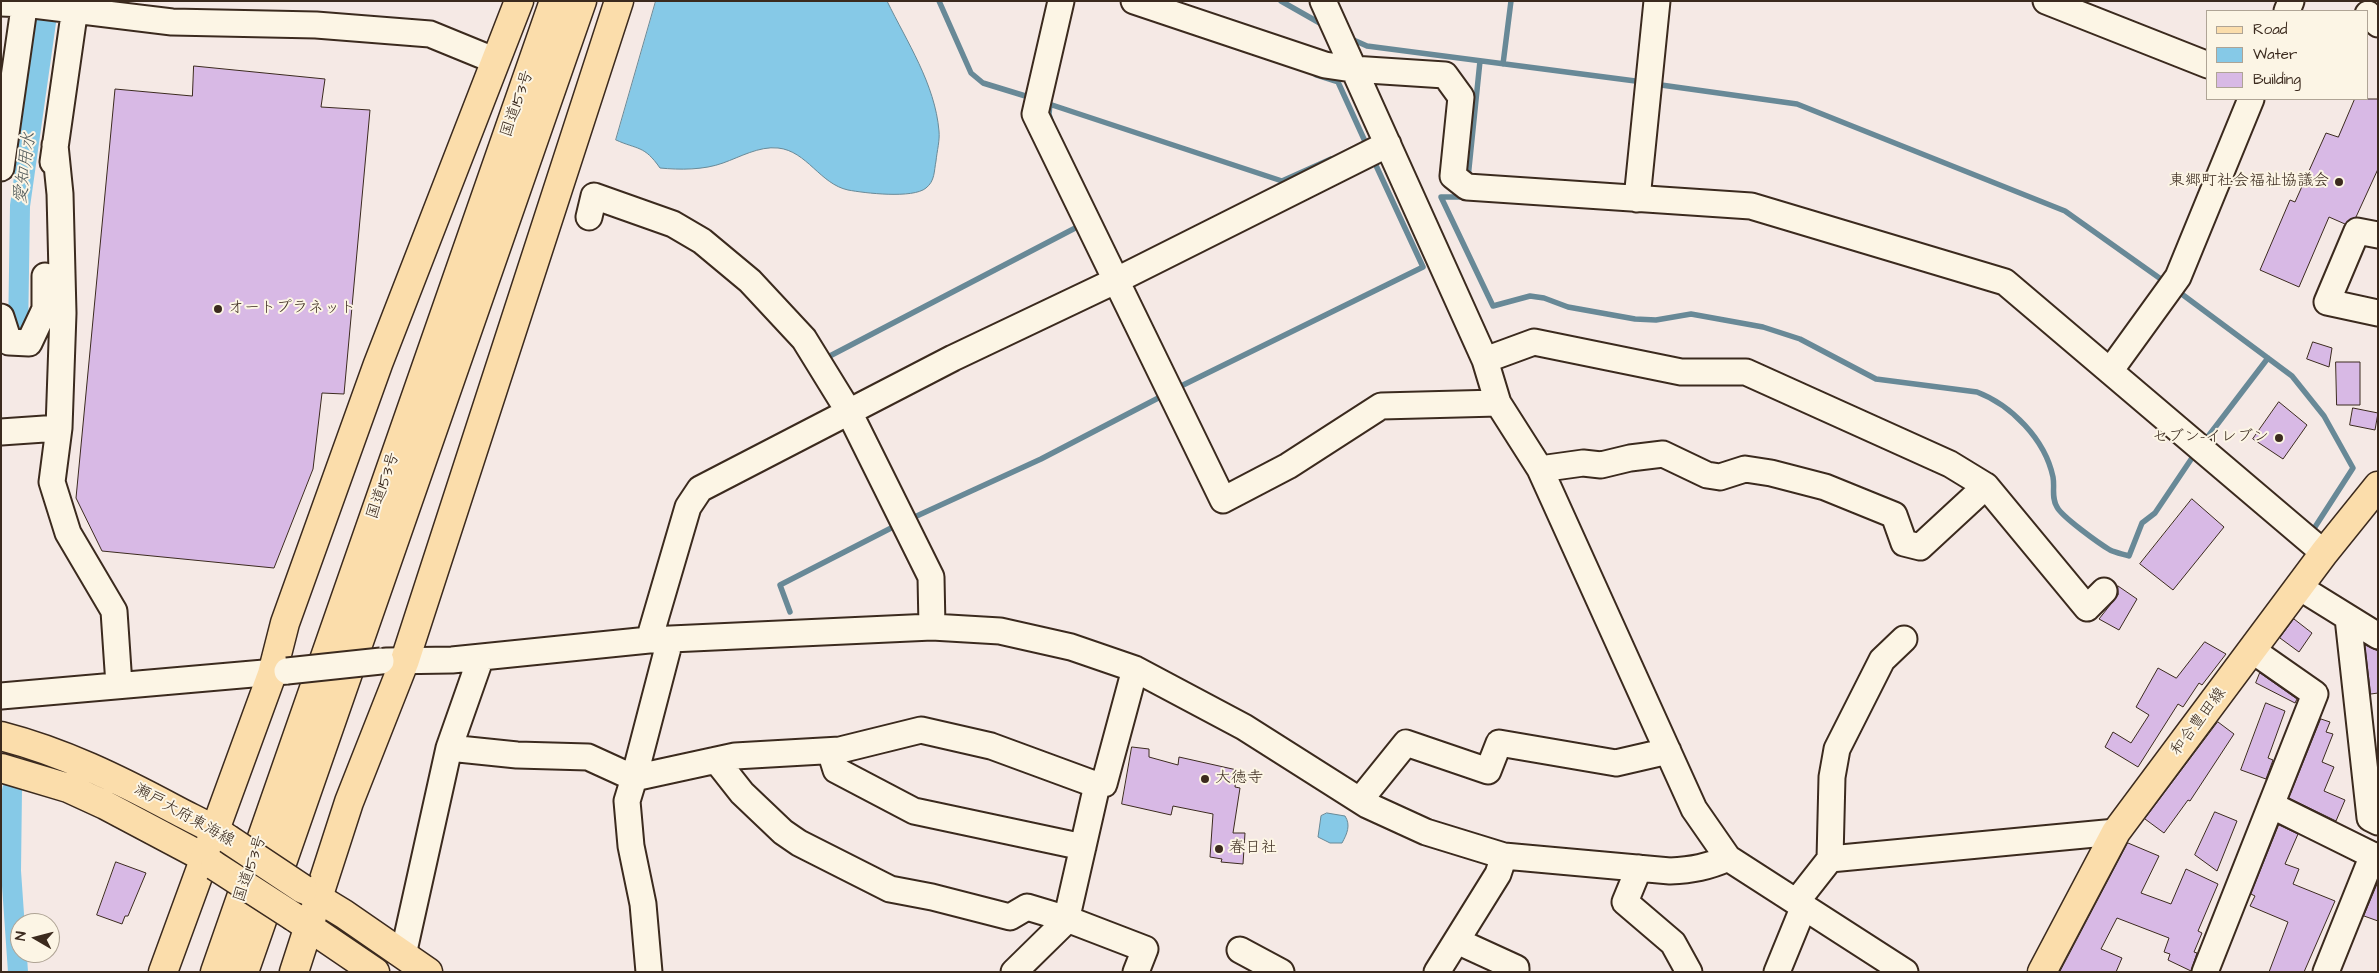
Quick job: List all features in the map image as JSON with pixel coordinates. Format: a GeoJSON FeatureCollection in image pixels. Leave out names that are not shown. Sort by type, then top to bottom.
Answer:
{"type":"FeatureCollection","features":[{"type":"Feature","properties":{"kind":"main road"},"geometry":{"type":"LineString","coordinates":[[163,972],[221,834],[280,672],[285,623],[378,364],[519,1]]}},
{"type":"Feature","properties":{"kind":"main road","name":"国道153号"},"geometry":{"type":"LineString","coordinates":[[215,972],[554,1]]}},
{"type":"Feature","properties":{"kind":"main road","name":"国道153号"},"geometry":{"type":"LineString","coordinates":[[244,972],[582,1]]}},
{"type":"Feature","properties":{"kind":"main road"},"geometry":{"type":"LineString","coordinates":[[294,972],[301,922],[310,894],[348,802],[393,660],[619,1]]}},
{"type":"Feature","properties":{"kind":"main road","name":"和合豊田線"},"geometry":{"type":"LineString","coordinates":[[2042,972],[2116,832],[2324,553],[2378,486]]}},
{"type":"Feature","properties":{"kind":"main road","name":"瀬戸大府東海線"},"geometry":{"type":"LineString","coordinates":[[1,736],[67,756],[129,785],[221,834],[428,972]]}},
{"type":"Feature","properties":{"kind":"main road","name":"瀬戸大府東海線"},"geometry":{"type":"LineString","coordinates":[[1,768],[68,788],[105,804],[209,862],[375,972]]}},
{"type":"Feature","properties":{"kind":"street"},"geometry":{"type":"LineString","coordinates":[[1061,1],[1035,114],[1222,500],[1288,466],[1382,406],[1498,403]]}},
{"type":"Feature","properties":{"kind":"street"},"geometry":{"type":"LineString","coordinates":[[1134,1],[1325,65],[1352,69],[1445,75],[1461,97],[1453,176],[1467,188],[1751,206],[2005,282],[2324,553]]}},
{"type":"Feature","properties":{"kind":"street"},"geometry":{"type":"LineString","coordinates":[[1323,1],[1352,69],[1388,144],[1485,360],[1498,403],[1540,469],[1694,809],[1728,858],[1905,972]]}},
{"type":"Feature","properties":{"kind":"street"},"geometry":{"type":"LineString","coordinates":[[1638,199],[1657,1]]}},
{"type":"Feature","properties":{"kind":"street"},"geometry":{"type":"LineString","coordinates":[[2046,1],[2206,64]]}},
{"type":"Feature","properties":{"kind":"street"},"geometry":{"type":"LineString","coordinates":[[1,168],[17,3],[73,7],[172,22],[316,25],[430,34],[496,61]]}},
{"type":"Feature","properties":{"kind":"street"},"geometry":{"type":"LineString","coordinates":[[1,317],[9,342],[29,343],[45,309],[45,210],[59,105],[68,65],[73,7]]}},
{"type":"Feature","properties":{"kind":"street"},"geometry":{"type":"LineString","coordinates":[[2110,371],[2178,277],[2251,100]]}},
{"type":"Feature","properties":{"kind":"street"},"geometry":{"type":"LineString","coordinates":[[649,972],[643,904],[631,846],[627,801],[634,778],[688,507],[700,489],[953,358],[1117,280],[1388,144]]}},
{"type":"Feature","properties":{"kind":"street"},"geometry":{"type":"LineString","coordinates":[[55,145],[60,194],[63,313],[59,428],[52,482],[68,533],[114,611],[119,686]]}},
{"type":"Feature","properties":{"kind":"street"},"geometry":{"type":"LineString","coordinates":[[589,217],[594,196],[673,224],[702,241],[750,281],[804,340],[849,412],[931,577],[932,627]]}},
{"type":"Feature","properties":{"kind":"street"},"geometry":{"type":"LineString","coordinates":[[2378,234],[2357,231],[2327,302],[2378,313]]}},
{"type":"Feature","properties":{"kind":"street"},"geometry":{"type":"LineString","coordinates":[[1485,360],[1534,342],[1681,372],[1746,372],[1950,464],[1986,486],[2087,608],[2104,591]]}},
{"type":"Feature","properties":{"kind":"street"},"geometry":{"type":"LineString","coordinates":[[1,432],[59,428]]}},
{"type":"Feature","properties":{"kind":"street"},"geometry":{"type":"LineString","coordinates":[[1540,469],[1583,463],[1601,465],[1630,458],[1663,454],[1707,475],[1720,477],[1745,469],[1772,473],[1825,487],[1894,516],[1904,543],[1920,547],[1986,486]]}},
{"type":"Feature","properties":{"kind":"street"},"geometry":{"type":"LineString","coordinates":[[2299,587],[2378,636]]}},
{"type":"Feature","properties":{"kind":"street"},"geometry":{"type":"LineString","coordinates":[[2348,618],[2370,818],[2378,822]]}},
{"type":"Feature","properties":{"kind":"street"},"geometry":{"type":"LineString","coordinates":[[1,696],[280,672],[393,660],[452,660],[660,640],[932,627],[1000,631],[1071,647],[1135,669],[1244,727],[1360,800],[1426,832],[1504,856],[1639,868],[1694,870],[1711,866],[1728,858]]}},
{"type":"Feature","properties":{"kind":"street"},"geometry":{"type":"LineString","coordinates":[[1777,972],[1800,904],[1830,860],[1832,777],[1837,749],[1882,660],[1904,639]]}},
{"type":"Feature","properties":{"kind":"street"},"geometry":{"type":"LineString","coordinates":[[2205,972],[2315,694],[2252,650]]}},
{"type":"Feature","properties":{"kind":"street"},"geometry":{"type":"LineString","coordinates":[[403,954],[449,748],[481,657]]}},
{"type":"Feature","properties":{"kind":"street"},"geometry":{"type":"LineString","coordinates":[[449,748],[517,755],[588,757],[634,778],[716,760],[753,755],[830,751],[921,730],[991,746],[1097,785],[1104,784],[1107,776],[1116,734],[1135,669]]}},
{"type":"Feature","properties":{"kind":"street"},"geometry":{"type":"LineString","coordinates":[[1360,800],[1406,743],[1488,771],[1499,743],[1616,763],[1668,751]]}},
{"type":"Feature","properties":{"kind":"street"},"geometry":{"type":"LineString","coordinates":[[830,751],[836,770],[914,811],[1083,847]]}},
{"type":"Feature","properties":{"kind":"street"},"geometry":{"type":"LineString","coordinates":[[716,760],[742,793],[784,832],[799,843],[890,890],[932,897],[1010,918],[1027,907],[1067,918],[1145,949],[1136,972]]}},
{"type":"Feature","properties":{"kind":"street"},"geometry":{"type":"LineString","coordinates":[[1014,972],[1066,921],[1097,785]]}},
{"type":"Feature","properties":{"kind":"street"},"geometry":{"type":"LineString","coordinates":[[2272,805],[2375,856],[2326,972]]}},
{"type":"Feature","properties":{"kind":"street"},"geometry":{"type":"LineString","coordinates":[[1830,860],[2116,832]]}},
{"type":"Feature","properties":{"kind":"street"},"geometry":{"type":"LineString","coordinates":[[1437,972],[1498,874],[1504,856]]}},
{"type":"Feature","properties":{"kind":"street"},"geometry":{"type":"LineString","coordinates":[[1639,868],[1625,902],[1673,943],[1689,972]]}},
{"type":"Feature","properties":{"kind":"street"},"geometry":{"type":"LineString","coordinates":[[1457,941],[1516,968],[1516,972]]}},
{"type":"Feature","properties":{"kind":"street"},"geometry":{"type":"LineString","coordinates":[[1240,950],[1281,972]]}},
{"type":"Feature","properties":{"kind":"water"},"geometry":{"type":"Polygon","coordinates":[[[656,1],[887,1],[919,64],[932,97],[939,131],[933,179],[926,188],[911,193],[888,194],[848,190],[838,187],[829,181],[797,155],[788,150],[778,148],[757,150],[708,167],[660,168],[645,152],[616,140],[656,1]]]}},
{"type":"Feature","properties":{"kind":"water"},"geometry":{"type":"Polygon","coordinates":[[[1327,813],[1345,816],[1347,819],[1348,830],[1342,843],[1330,843],[1318,837],[1321,816],[1327,813]]]}},
{"type":"Feature","properties":{"kind":"building"},"geometry":{"type":"Polygon","coordinates":[[[194,66],[325,79],[321,107],[370,110],[344,394],[322,393],[313,469],[274,568],[102,551],[76,498],[115,89],[192,96],[194,66]]]}},
{"type":"Feature","properties":{"kind":"building"},"geometry":{"type":"Polygon","coordinates":[[[2378,99],[2378,169],[2356,217],[2345,224],[2329,217],[2299,287],[2260,270],[2290,200],[2295,202],[2326,133],[2338,137],[2355,100],[2378,99]]]}},
{"type":"Feature","properties":{"kind":"building"},"geometry":{"type":"Polygon","coordinates":[[[2313,342],[2332,348],[2329,367],[2307,359],[2313,342]]]}},
{"type":"Feature","properties":{"kind":"building"},"geometry":{"type":"Polygon","coordinates":[[[2336,362],[2360,362],[2360,405],[2337,405],[2336,362]]]}},
{"type":"Feature","properties":{"kind":"building"},"geometry":{"type":"Polygon","coordinates":[[[2279,402],[2307,425],[2283,459],[2253,439],[2279,402]]]}},
{"type":"Feature","properties":{"kind":"building"},"geometry":{"type":"Polygon","coordinates":[[[2353,408],[2378,413],[2375,430],[2350,425],[2353,408]]]}},
{"type":"Feature","properties":{"kind":"building"},"geometry":{"type":"Polygon","coordinates":[[[2192,499],[2224,527],[2173,590],[2140,564],[2192,499]]]}},
{"type":"Feature","properties":{"kind":"building"},"geometry":{"type":"Polygon","coordinates":[[[2118,586],[2137,599],[2119,630],[2099,619],[2118,595],[2118,586]]]}},
{"type":"Feature","properties":{"kind":"building"},"geometry":{"type":"Polygon","coordinates":[[[2294,619],[2312,633],[2299,652],[2280,638],[2294,619]]]}},
{"type":"Feature","properties":{"kind":"building"},"geometry":{"type":"Polygon","coordinates":[[[2205,642],[2226,654],[2202,685],[2199,683],[2183,707],[2178,704],[2138,767],[2105,747],[2113,732],[2131,743],[2149,715],[2136,707],[2158,668],[2176,678],[2205,642]]]}},
{"type":"Feature","properties":{"kind":"building"},"geometry":{"type":"Polygon","coordinates":[[[2365,645],[2378,651],[2378,693],[2371,694],[2365,645]]]}},
{"type":"Feature","properties":{"kind":"building"},"geometry":{"type":"Polygon","coordinates":[[[2260,673],[2297,699],[2295,703],[2256,683],[2260,673]]]}},
{"type":"Feature","properties":{"kind":"building"},"geometry":{"type":"Polygon","coordinates":[[[2266,703],[2285,711],[2268,758],[2273,760],[2266,779],[2241,770],[2266,703]]]}},
{"type":"Feature","properties":{"kind":"building"},"geometry":{"type":"Polygon","coordinates":[[[2321,719],[2330,722],[2326,732],[2333,734],[2322,762],[2334,767],[2324,791],[2345,800],[2336,821],[2289,798],[2321,719]]]}},
{"type":"Feature","properties":{"kind":"building"},"geometry":{"type":"Polygon","coordinates":[[[2218,722],[2234,734],[2190,801],[2188,800],[2164,833],[2145,819],[2218,722]]]}},
{"type":"Feature","properties":{"kind":"building","name":"大徳寺"},"geometry":{"type":"Polygon","coordinates":[[[1132,747],[1149,749],[1149,757],[1178,765],[1179,757],[1237,770],[1235,787],[1240,788],[1233,833],[1245,833],[1243,864],[1221,862],[1222,859],[1210,857],[1213,814],[1173,806],[1171,815],[1122,804],[1132,747]]]}},
{"type":"Feature","properties":{"kind":"building"},"geometry":{"type":"Polygon","coordinates":[[[2215,812],[2237,821],[2217,871],[2195,855],[2215,812]]]}},
{"type":"Feature","properties":{"kind":"building"},"geometry":{"type":"Polygon","coordinates":[[[2279,825],[2298,834],[2285,864],[2299,869],[2293,884],[2335,901],[2304,972],[2269,972],[2288,922],[2250,906],[2255,896],[2251,894],[2279,825]]]}},
{"type":"Feature","properties":{"kind":"building"},"geometry":{"type":"Polygon","coordinates":[[[2128,843],[2159,856],[2141,893],[2171,904],[2186,869],[2218,884],[2198,931],[2202,933],[2194,952],[2197,953],[2191,971],[2168,960],[2170,954],[2164,952],[2169,938],[2117,918],[2101,949],[2122,958],[2116,972],[2060,972],[2128,843]]]}},
{"type":"Feature","properties":{"kind":"building"},"geometry":{"type":"Polygon","coordinates":[[[116,862],[146,873],[128,916],[125,916],[122,924],[97,915],[116,862]]]}},
{"type":"Feature","properties":{"kind":"building"},"geometry":{"type":"Polygon","coordinates":[[[2378,882],[2378,921],[2364,916],[2378,882]]]}},
{"type":"Feature","properties":{"kind":"waterway","name":"愛知用水"},"geometry":{"type":"LineString","coordinates":[[18,336],[20,206],[49,1]]}},
{"type":"Feature","properties":{"kind":"waterway"},"geometry":{"type":"LineString","coordinates":[[939,1],[971,73],[983,83],[1032,98]]}},
{"type":"Feature","properties":{"kind":"waterway"},"geometry":{"type":"LineString","coordinates":[[1281,1],[1325,26]]}},
{"type":"Feature","properties":{"kind":"waterway"},"geometry":{"type":"LineString","coordinates":[[1503,64],[1511,1]]}},
{"type":"Feature","properties":{"kind":"waterway"},"geometry":{"type":"LineString","coordinates":[[1349,38],[1367,46],[1643,82]]}},
{"type":"Feature","properties":{"kind":"waterway"},"geometry":{"type":"LineString","coordinates":[[1468,178],[1480,61]]}},
{"type":"Feature","properties":{"kind":"waterway"},"geometry":{"type":"LineString","coordinates":[[1316,75],[1338,82],[1368,148]]}},
{"type":"Feature","properties":{"kind":"waterway"},"geometry":{"type":"LineString","coordinates":[[1654,84],[1797,104],[2065,211],[2165,282]]}},
{"type":"Feature","properties":{"kind":"waterway"},"geometry":{"type":"LineString","coordinates":[[1043,102],[1282,181],[1331,159]]}},
{"type":"Feature","properties":{"kind":"waterway"},"geometry":{"type":"LineString","coordinates":[[1050,104],[1049,114],[1051,121]]}},
{"type":"Feature","properties":{"kind":"waterway"},"geometry":{"type":"LineString","coordinates":[[1175,389],[1423,267],[1373,159]]}},
{"type":"Feature","properties":{"kind":"waterway"},"geometry":{"type":"LineString","coordinates":[[1465,197],[1441,197],[1493,306],[1530,296],[1544,298],[1568,307],[1635,319],[1656,320],[1691,314],[1763,327],[1800,339],[1876,379],[1977,392],[2002,405],[2025,425],[2034,437],[2049,463],[2053,477],[2054,500],[2060,511],[2090,536],[2115,552],[2129,556],[2142,523],[2155,513],[2196,452]]}},
{"type":"Feature","properties":{"kind":"waterway"},"geometry":{"type":"LineString","coordinates":[[826,358],[1081,225]]}},
{"type":"Feature","properties":{"kind":"waterway"},"geometry":{"type":"LineString","coordinates":[[2175,289],[2292,376],[2324,416],[2353,468],[2315,527]]}},
{"type":"Feature","properties":{"kind":"waterway"},"geometry":{"type":"LineString","coordinates":[[2203,443],[2268,358]]}},
{"type":"Feature","properties":{"kind":"waterway"},"geometry":{"type":"LineString","coordinates":[[908,520],[1041,459],[1164,395]]}},
{"type":"Feature","properties":{"kind":"waterway"},"geometry":{"type":"LineString","coordinates":[[790,612],[780,585],[897,525]]}},
{"type":"Feature","properties":{"kind":"waterway","name":"愛知用水"},"geometry":{"type":"LineString","coordinates":[[12,790],[11,871],[18,972]]}},
{"type":"Feature","properties":{"kind":"place","name":"東郷町社会福祉協議会"},"geometry":{"type":"Point","coordinates":[2339,182]}},
{"type":"Feature","properties":{"kind":"place","name":"オートプラネット"},"geometry":{"type":"Point","coordinates":[218,309]}},
{"type":"Feature","properties":{"kind":"place","name":"セブン-イレブン"},"geometry":{"type":"Point","coordinates":[2279,438]}},
{"type":"Feature","properties":{"kind":"place","name":"大徳寺"},"geometry":{"type":"Point","coordinates":[1205,779]}},
{"type":"Feature","properties":{"kind":"place","name":"春日社"},"geometry":{"type":"Point","coordinates":[1219,849]}}]}
